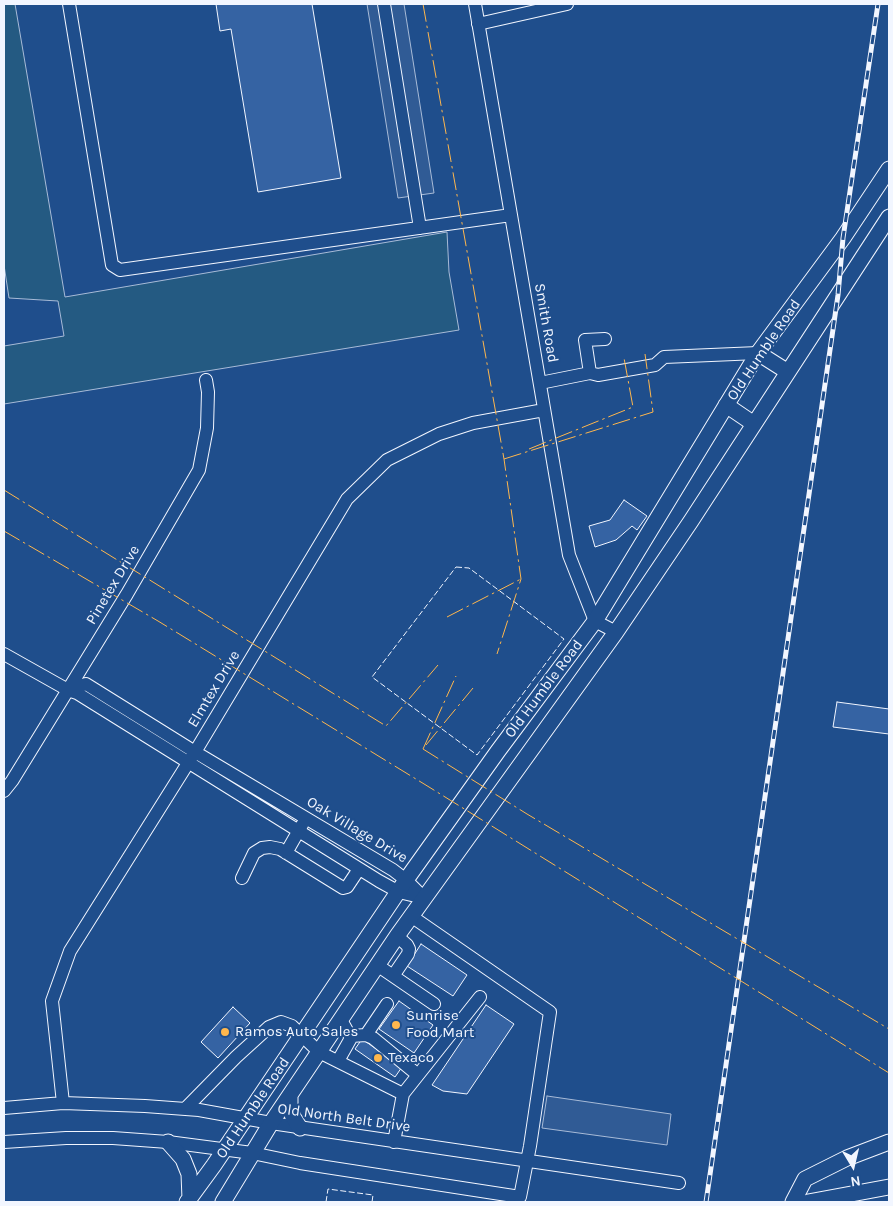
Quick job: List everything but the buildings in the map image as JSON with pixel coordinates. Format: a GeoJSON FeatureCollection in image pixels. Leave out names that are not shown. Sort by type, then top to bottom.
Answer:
{"type":"FeatureCollection","features":[{"type":"Feature","properties":{"kind":"main road","name":"Old Humble Road"},"geometry":{"type":"LineString","coordinates":[[189,1200],[225,1150],[402,886],[498,751],[595,621],[758,353],[843,238],[889,169]]}},
{"type":"Feature","properties":{"kind":"main road","name":"Old Humble Road"},"geometry":{"type":"LineString","coordinates":[[223,1202],[271,1123],[396,936],[616,632],[889,217]]}},
{"type":"Feature","properties":{"kind":"main road"},"geometry":{"type":"LineString","coordinates":[[758,353],[788,372]]}},
{"type":"Feature","properties":{"kind":"main road"},"geometry":{"type":"LineString","coordinates":[[726,406],[754,424]]}},
{"type":"Feature","properties":{"kind":"main road"},"geometry":{"type":"LineString","coordinates":[[498,751],[518,766]]}},
{"type":"Feature","properties":{"kind":"main road"},"geometry":{"type":"LineString","coordinates":[[290,1096],[290,1109],[300,1128]]}},
{"type":"Feature","properties":{"kind":"main road"},"geometry":{"type":"LineString","coordinates":[[168,1142],[183,1159],[189,1174],[189,1200]]}},
{"type":"Feature","properties":{"kind":"main road"},"geometry":{"type":"LineString","coordinates":[[793,1202],[805,1179],[847,1158],[889,1142]]}},
{"type":"Feature","properties":{"kind":"main road"},"geometry":{"type":"LineString","coordinates":[[808,1202],[889,1188]]}},
{"type":"Feature","properties":{"kind":"street"},"geometry":{"type":"LineString","coordinates":[[69,4],[112,266],[120,270],[511,216]]}},
{"type":"Feature","properties":{"kind":"street"},"geometry":{"type":"LineString","coordinates":[[384,4],[420,228]]}},
{"type":"Feature","properties":{"kind":"street","name":"Smith Road"},"geometry":{"type":"LineString","coordinates":[[475,4],[569,556],[595,621]]}},
{"type":"Feature","properties":{"kind":"street"},"geometry":{"type":"LineString","coordinates":[[478,24],[533,7],[567,4]]}},
{"type":"Feature","properties":{"kind":"street"},"geometry":{"type":"LineString","coordinates":[[590,373],[585,340],[605,338]]}},
{"type":"Feature","properties":{"kind":"street"},"geometry":{"type":"LineString","coordinates":[[540,384],[590,373],[598,375],[655,365],[664,357],[758,353]]}},
{"type":"Feature","properties":{"kind":"street","name":"Pinetex Drive"},"geometry":{"type":"LineString","coordinates":[[4,791],[127,594],[200,470],[207,428],[208,392],[206,380]]}},
{"type":"Feature","properties":{"kind":"street","name":"Elmtex Drive"},"geometry":{"type":"LineString","coordinates":[[63,1103],[52,1001],[70,951],[191,757],[347,499],[387,460],[439,434],[473,423],[544,410]]}},
{"type":"Feature","properties":{"kind":"street"},"geometry":{"type":"LineString","coordinates":[[595,621],[616,632]]}},
{"type":"Feature","properties":{"kind":"street"},"geometry":{"type":"LineString","coordinates":[[4,654],[68,690]]}},
{"type":"Feature","properties":{"kind":"street","name":"Oak Village Drive"},"geometry":{"type":"LineString","coordinates":[[68,690],[86,684],[298,831],[359,869],[402,886]]}},
{"type":"Feature","properties":{"kind":"street","name":"Oak Village Drive"},"geometry":{"type":"LineString","coordinates":[[191,757],[306,818],[402,886],[424,898]]}},
{"type":"Feature","properties":{"kind":"street"},"geometry":{"type":"LineString","coordinates":[[286,854],[306,818]]}},
{"type":"Feature","properties":{"kind":"street"},"geometry":{"type":"LineString","coordinates":[[242,878],[254,854],[262,848],[270,847],[280,849],[343,888],[347,886],[359,869]]}},
{"type":"Feature","properties":{"kind":"street"},"geometry":{"type":"LineString","coordinates":[[4,1142],[66,1138],[114,1138],[168,1142],[252,1153],[300,1163],[520,1197],[533,1128],[550,1012],[411,916]]}},
{"type":"Feature","properties":{"kind":"street"},"geometry":{"type":"LineString","coordinates":[[393,976],[408,954],[409,949],[396,936]]}},
{"type":"Feature","properties":{"kind":"street"},"geometry":{"type":"LineString","coordinates":[[377,965],[434,1004]]}},
{"type":"Feature","properties":{"kind":"street"},"geometry":{"type":"LineString","coordinates":[[394,1142],[403,1094],[480,997]]}},
{"type":"Feature","properties":{"kind":"street"},"geometry":{"type":"LineString","coordinates":[[366,1035],[387,1004]]}},
{"type":"Feature","properties":{"kind":"street"},"geometry":{"type":"LineString","coordinates":[[338,1062],[351,1040],[351,1036],[341,1020]]}},
{"type":"Feature","properties":{"kind":"street"},"geometry":{"type":"LineString","coordinates":[[185,1109],[236,1057],[269,1027],[281,1022],[292,1026],[320,1052],[403,1094]]}},
{"type":"Feature","properties":{"kind":"street"},"geometry":{"type":"LineString","coordinates":[[351,1036],[366,1035],[373,1038],[418,1075]]}},
{"type":"Feature","properties":{"kind":"street","name":"Old North Belt Drive"},"geometry":{"type":"LineString","coordinates":[[4,1108],[63,1103],[185,1109],[300,1128],[678,1183]]}},
{"type":"Feature","properties":{"kind":"shaded area"},"geometry":{"type":"Polygon","coordinates":[[[4,4],[15,4],[65,297],[447,232],[449,272],[459,330],[4,404],[4,346],[64,336],[58,301],[9,298],[4,265],[4,4]]]}},
{"type":"Feature","properties":{"kind":"shaded area"},"geometry":{"type":"Polygon","coordinates":[[[367,4],[404,4],[434,193],[398,198],[367,4]]]}},
{"type":"Feature","properties":{"kind":"shaded area"},"geometry":{"type":"Polygon","coordinates":[[[547,1096],[671,1114],[667,1145],[542,1128],[547,1096]]]}},
{"type":"Feature","properties":{"kind":"railway"},"geometry":{"type":"LineString","coordinates":[[706,1202],[838,295],[843,238],[878,4]]}},
{"type":"Feature","properties":{"kind":"fence"},"geometry":{"type":"LineString","coordinates":[[456,567],[469,568],[564,639],[477,755],[372,677],[456,567]]}},
{"type":"Feature","properties":{"kind":"fence"},"geometry":{"type":"LineString","coordinates":[[326,1202],[328,1189],[373,1195],[372,1202]]}},
{"type":"Feature","properties":{"kind":"power"},"geometry":{"type":"LineString","coordinates":[[423,4],[504,459],[521,579],[497,654]]}},
{"type":"Feature","properties":{"kind":"power"},"geometry":{"type":"LineString","coordinates":[[504,459],[653,412],[645,354]]}},
{"type":"Feature","properties":{"kind":"power"},"geometry":{"type":"LineString","coordinates":[[529,449],[633,407],[624,358]]}},
{"type":"Feature","properties":{"kind":"power"},"geometry":{"type":"LineString","coordinates":[[4,490],[386,726],[438,665]]}},
{"type":"Feature","properties":{"kind":"power"},"geometry":{"type":"LineString","coordinates":[[4,531],[158,621],[889,1073]]}},
{"type":"Feature","properties":{"kind":"power"},"geometry":{"type":"LineString","coordinates":[[447,617],[521,579]]}},
{"type":"Feature","properties":{"kind":"power"},"geometry":{"type":"LineString","coordinates":[[423,749],[456,676]]}},
{"type":"Feature","properties":{"kind":"power"},"geometry":{"type":"LineString","coordinates":[[426,745],[473,688]]}},
{"type":"Feature","properties":{"kind":"power"},"geometry":{"type":"LineString","coordinates":[[423,749],[527,814],[889,1029]]}},
{"type":"Feature","properties":{"kind":"place","name":"Sunrise Food Mart"},"geometry":{"type":"Point","coordinates":[396,1025]}},
{"type":"Feature","properties":{"kind":"place","name":"Ramos Auto Sales"},"geometry":{"type":"Point","coordinates":[225,1032]}},
{"type":"Feature","properties":{"kind":"place","name":"Texaco"},"geometry":{"type":"Point","coordinates":[378,1058]}}]}
